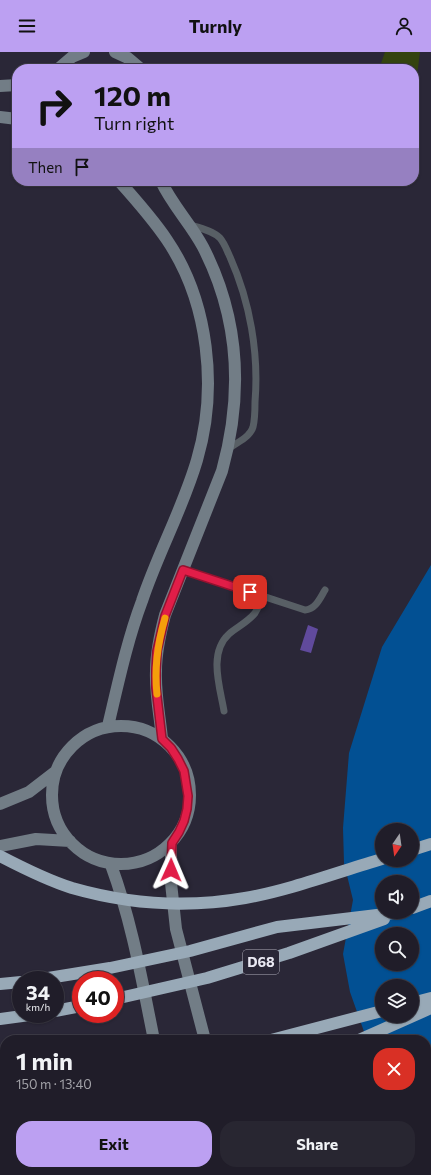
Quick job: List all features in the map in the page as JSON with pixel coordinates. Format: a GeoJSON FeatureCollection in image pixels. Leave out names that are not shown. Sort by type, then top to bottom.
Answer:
{"type":"FeatureCollection","features":[{"type":"Feature","properties":{"kind":"highway"},"geometry":{"type":"LineString","coordinates":[[419,848],[431,844]]}},
{"type":"Feature","properties":{"kind":"highway"},"geometry":{"type":"LineString","coordinates":[[0,856],[30,872],[71,888],[114,898],[158,903],[202,903],[246,898],[289,887],[375,861]]}},
{"type":"Feature","properties":{"kind":"highway"},"geometry":{"type":"LineString","coordinates":[[419,905],[431,901]]}},
{"type":"Feature","properties":{"kind":"highway"},"geometry":{"type":"LineString","coordinates":[[64,975],[110,968],[190,951],[277,927],[375,915]]}},
{"type":"Feature","properties":{"kind":"highway","name":"D68"},"geometry":{"type":"LineString","coordinates":[[124,997],[206,978],[281,956],[383,919]]}},
{"type":"Feature","properties":{"kind":"highway"},"geometry":{"type":"LineString","coordinates":[[0,984],[12,983]]}},
{"type":"Feature","properties":{"kind":"highway"},"geometry":{"type":"LineString","coordinates":[[419,1001],[431,998]]}},
{"type":"Feature","properties":{"kind":"highway"},"geometry":{"type":"LineString","coordinates":[[370,1035],[431,1008]]}},
{"type":"Feature","properties":{"kind":"highway"},"geometry":{"type":"LineString","coordinates":[[290,1035],[375,1013]]}},
{"type":"Feature","properties":{"kind":"highway"},"geometry":{"type":"LineString","coordinates":[[0,1019],[12,1017]]}},
{"type":"Feature","properties":{"kind":"street"},"geometry":{"type":"LineString","coordinates":[[63,64],[72,55],[84,52]]}},
{"type":"Feature","properties":{"kind":"street"},"geometry":{"type":"LineString","coordinates":[[116,52],[128,55],[136,64]]}},
{"type":"Feature","properties":{"kind":"street"},"geometry":{"type":"LineString","coordinates":[[0,86],[12,85]]}},
{"type":"Feature","properties":{"kind":"street"},"geometry":{"type":"LineString","coordinates":[[0,117],[12,118]]}},
{"type":"Feature","properties":{"kind":"street"},"geometry":{"type":"LineString","coordinates":[[108,726],[127,650],[142,601],[189,484],[197,460],[205,423],[208,385],[204,335],[190,286],[168,240],[123,186]]}},
{"type":"Feature","properties":{"kind":"street"},"geometry":{"type":"LineString","coordinates":[[162,739],[156,688],[157,651],[165,616],[214,494],[229,448],[236,397],[236,371],[233,339],[223,295],[203,247],[164,186]]}},
{"type":"Feature","properties":{"kind":"street"},"geometry":{"type":"LineString","coordinates":[[108,726],[135,726],[149,731],[162,739],[171,748],[184,771],[188,796],[187,809],[179,832],[172,843],[162,852],[138,864],[111,866],[88,857],[70,841],[56,816],[53,794],[55,772],[61,759],[70,747],[81,737],[94,730],[108,726]]}},
{"type":"Feature","properties":{"kind":"street"},"geometry":{"type":"LineString","coordinates":[[0,804],[29,792],[55,772]]}},
{"type":"Feature","properties":{"kind":"street"},"geometry":{"type":"LineString","coordinates":[[0,846],[36,839],[70,841]]}},
{"type":"Feature","properties":{"kind":"street"},"geometry":{"type":"LineString","coordinates":[[172,843],[171,883],[176,929],[204,1035]]}},
{"type":"Feature","properties":{"kind":"street"},"geometry":{"type":"LineString","coordinates":[[111,866],[128,918],[153,1035]]}},
{"type":"Feature","properties":{"kind":"lane"},"geometry":{"type":"LineString","coordinates":[[190,225],[214,234],[223,242],[243,291],[254,342],[256,395],[253,426],[247,436],[229,448]]}},
{"type":"Feature","properties":{"kind":"lane"},"geometry":{"type":"LineString","coordinates":[[183,570],[309,610],[315,606],[325,590]]}},
{"type":"Feature","properties":{"kind":"lane"},"geometry":{"type":"LineString","coordinates":[[224,711],[217,663],[219,647],[228,635],[255,613],[263,596]]}},
{"type":"Feature","properties":{"kind":"green space"},"geometry":{"type":"Polygon","coordinates":[[[385,52],[420,52],[418,64],[381,64],[385,52]]]}},
{"type":"Feature","properties":{"kind":"water"},"geometry":{"type":"Polygon","coordinates":[[[431,565],[431,1035],[365,1035],[350,992],[343,954],[353,900],[344,863],[343,828],[349,753],[382,647],[431,565]]]}},
{"type":"Feature","properties":{"kind":"building"},"geometry":{"type":"Polygon","coordinates":[[[308,625],[318,629],[311,653],[300,650],[308,625]]]}},
{"type":"Feature","properties":{"kind":"slow traffic"},"geometry":{"type":"LineString","coordinates":[[157,694],[157,651],[160,633],[165,618]]}},
{"type":"Feature","properties":{"kind":"route"},"geometry":{"type":"LineString","coordinates":[[171,870],[172,843],[184,821],[188,796],[184,771],[171,748],[162,739],[156,688],[157,651],[160,633],[183,570],[250,592]]}}]}
